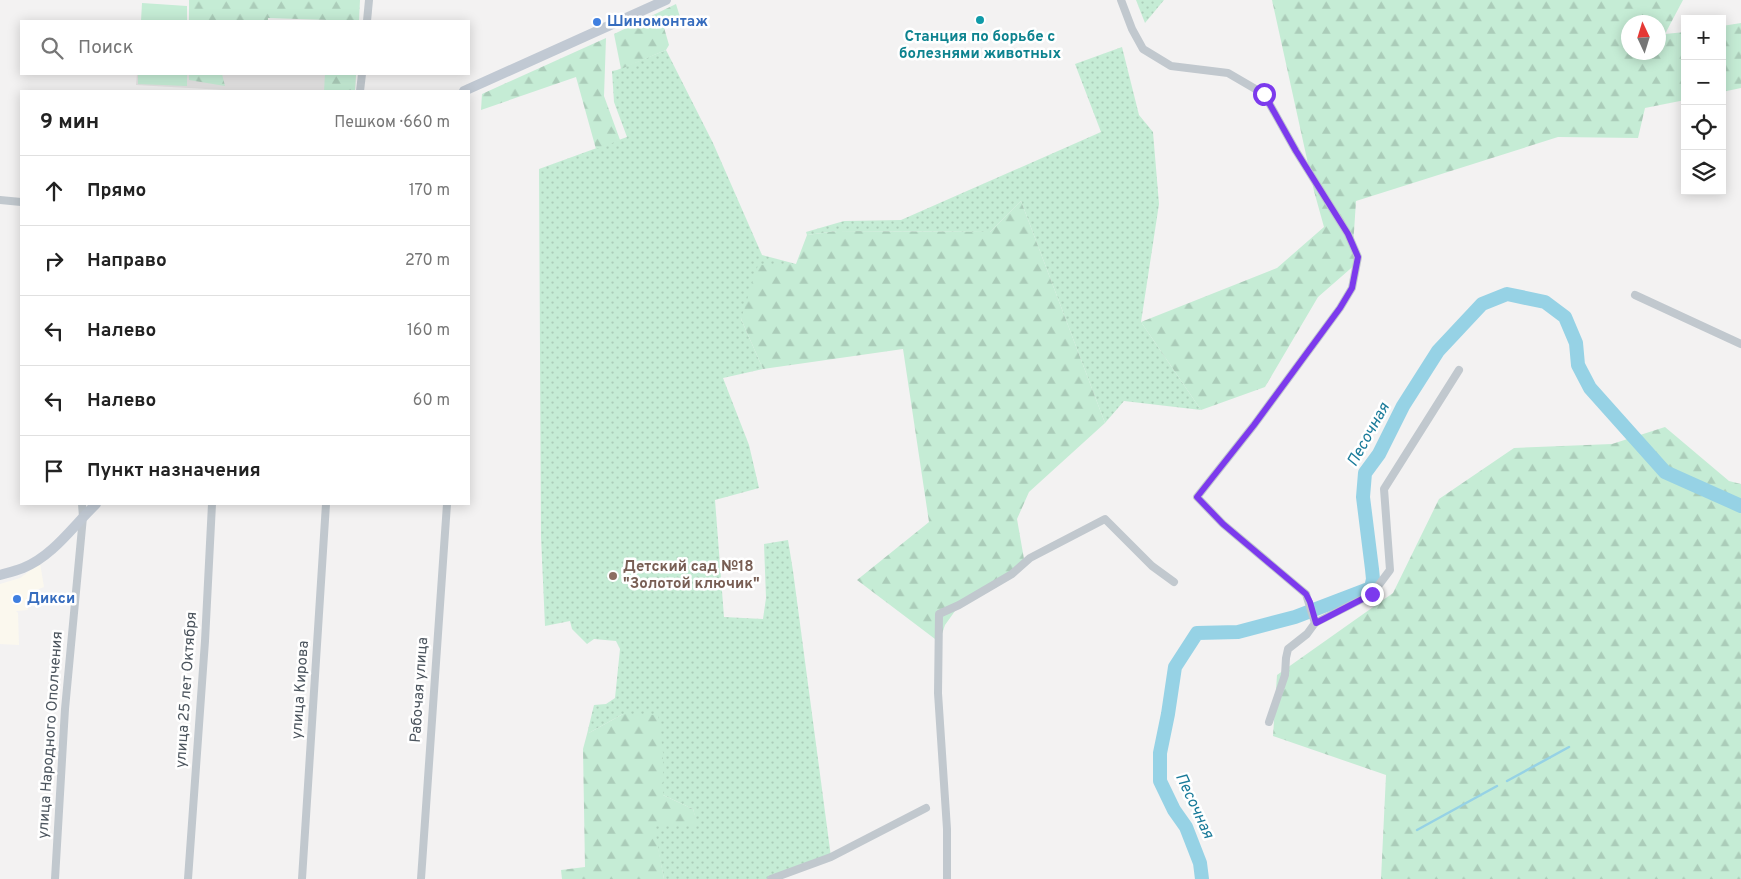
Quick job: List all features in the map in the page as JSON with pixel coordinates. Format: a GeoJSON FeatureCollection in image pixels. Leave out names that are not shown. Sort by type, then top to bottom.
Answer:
{"type":"FeatureCollection","features":[{"type":"Feature","properties":{"kind":"main road"},"geometry":{"type":"LineString","coordinates":[[466,90],[666,0]]}},
{"type":"Feature","properties":{"kind":"main road"},"geometry":{"type":"LineString","coordinates":[[0,575],[23,568],[39,560],[95,505]]}},
{"type":"Feature","properties":{"kind":"street"},"geometry":{"type":"LineString","coordinates":[[367,20],[369,0]]}},
{"type":"Feature","properties":{"kind":"street"},"geometry":{"type":"LineString","coordinates":[[1121,0],[1132,29],[1143,49],[1171,66],[1228,73],[1264,94],[1296,151],[1348,234],[1358,257],[1352,288],[1340,308],[1254,425],[1197,497],[1223,524],[1306,594],[1316,623]]}},
{"type":"Feature","properties":{"kind":"street"},"geometry":{"type":"LineString","coordinates":[[360,90],[362,75]]}},
{"type":"Feature","properties":{"kind":"street"},"geometry":{"type":"LineString","coordinates":[[0,200],[20,202]]}},
{"type":"Feature","properties":{"kind":"street"},"geometry":{"type":"LineString","coordinates":[[1636,295],[1741,344]]}},
{"type":"Feature","properties":{"kind":"street"},"geometry":{"type":"LineString","coordinates":[[1269,722],[1285,675],[1288,649],[1307,634],[1316,623],[1372,594],[1390,570],[1384,489],[1459,370]]}},
{"type":"Feature","properties":{"kind":"street","name":"улица Народного Ополчения"},"geometry":{"type":"LineString","coordinates":[[55,879],[65,709],[83,517],[82,505]]}},
{"type":"Feature","properties":{"kind":"street","name":"улица 25 лет Октября"},"geometry":{"type":"LineString","coordinates":[[188,879],[205,641],[212,505]]}},
{"type":"Feature","properties":{"kind":"street","name":"улица Кирова"},"geometry":{"type":"LineString","coordinates":[[302,879],[326,505]]}},
{"type":"Feature","properties":{"kind":"street","name":"Рабочая улица"},"geometry":{"type":"LineString","coordinates":[[421,879],[447,505]]}},
{"type":"Feature","properties":{"kind":"street"},"geometry":{"type":"LineString","coordinates":[[948,879],[946,810],[938,693],[939,614],[959,605],[1012,574],[1030,558],[1105,519],[1152,566],[1174,582]]}},
{"type":"Feature","properties":{"kind":"street"},"geometry":{"type":"LineString","coordinates":[[771,879],[831,856],[926,808]]}},
{"type":"Feature","properties":{"kind":"shaded area"},"geometry":{"type":"Polygon","coordinates":[[[137,75],[356,75],[355,90],[224,90],[136,85],[137,75]]]}},
{"type":"Feature","properties":{"kind":"shaded area"},"geometry":{"type":"Polygon","coordinates":[[[40,563],[44,587],[29,593],[30,604],[27,604],[28,610],[16,611],[18,613],[19,645],[0,644],[0,584],[20,578],[40,563]]]}},
{"type":"Feature","properties":{"kind":"green space"},"geometry":{"type":"Polygon","coordinates":[[[189,0],[360,0],[359,20],[268,18],[268,20],[189,20],[189,0]]]}},
{"type":"Feature","properties":{"kind":"green space"},"geometry":{"type":"Polygon","coordinates":[[[1136,0],[1164,0],[1145,23],[1136,0]]]}},
{"type":"Feature","properties":{"kind":"green space"},"geometry":{"type":"Polygon","coordinates":[[[1272,0],[1683,0],[1666,32],[1666,15],[1621,15],[1621,60],[1666,60],[1666,34],[1681,32],[1681,101],[1645,108],[1638,138],[1558,137],[1356,201],[1353,247],[1357,263],[1318,297],[1265,387],[1201,410],[1141,322],[1277,268],[1324,227],[1314,191],[1272,0]]]}},
{"type":"Feature","properties":{"kind":"green space"},"geometry":{"type":"Polygon","coordinates":[[[142,3],[187,6],[187,20],[141,20],[142,3]]]}},
{"type":"Feature","properties":{"kind":"green space"},"geometry":{"type":"Polygon","coordinates":[[[676,4],[680,17],[663,24],[669,45],[666,50],[621,69],[614,34],[676,4]]]}},
{"type":"Feature","properties":{"kind":"green space"},"geometry":{"type":"Polygon","coordinates":[[[1741,23],[1741,88],[1726,91],[1726,60],[1726,25],[1741,23]]]}},
{"type":"Feature","properties":{"kind":"green space"},"geometry":{"type":"Polygon","coordinates":[[[606,38],[604,96],[620,140],[596,149],[576,77],[481,110],[482,94],[606,38]]]}},
{"type":"Feature","properties":{"kind":"green space"},"geometry":{"type":"Polygon","coordinates":[[[1122,47],[1139,115],[1153,132],[1159,204],[1141,322],[1201,410],[1124,401],[1105,423],[1021,201],[990,232],[837,231],[807,235],[806,232],[844,221],[901,220],[1101,132],[1075,64],[1122,47]]]}},
{"type":"Feature","properties":{"kind":"green space"},"geometry":{"type":"Polygon","coordinates":[[[666,50],[713,143],[762,255],[796,264],[741,319],[763,369],[723,378],[749,445],[759,488],[715,500],[724,617],[763,619],[766,598],[764,544],[788,540],[793,571],[831,857],[772,879],[664,879],[653,825],[697,825],[693,809],[663,795],[663,753],[623,714],[587,734],[594,705],[606,704],[615,698],[620,649],[616,641],[594,639],[587,644],[572,629],[570,621],[545,626],[541,537],[539,169],[627,137],[614,102],[612,71],[666,50]]]}},
{"type":"Feature","properties":{"kind":"green space"},"geometry":{"type":"Polygon","coordinates":[[[138,75],[187,75],[187,86],[138,84],[138,75]]]}},
{"type":"Feature","properties":{"kind":"green space"},"geometry":{"type":"Polygon","coordinates":[[[189,75],[222,75],[225,86],[189,80],[189,75]]]}},
{"type":"Feature","properties":{"kind":"green space"},"geometry":{"type":"Polygon","coordinates":[[[325,75],[356,75],[355,90],[324,90],[325,75]]]}},
{"type":"Feature","properties":{"kind":"green space"},"geometry":{"type":"Polygon","coordinates":[[[1021,201],[1105,423],[1029,492],[1017,519],[1024,559],[1010,579],[955,611],[945,625],[939,642],[857,580],[929,522],[903,349],[763,369],[741,319],[758,265],[796,264],[807,235],[837,231],[990,232],[1021,201]]]}},
{"type":"Feature","properties":{"kind":"green space"},"geometry":{"type":"Polygon","coordinates":[[[1665,427],[1729,481],[1741,484],[1741,879],[1381,879],[1386,775],[1273,736],[1277,675],[1393,593],[1439,499],[1514,448],[1612,444],[1665,427]]]}},
{"type":"Feature","properties":{"kind":"green space"},"geometry":{"type":"Polygon","coordinates":[[[623,714],[658,715],[663,753],[663,795],[693,809],[698,825],[654,825],[664,879],[562,879],[561,870],[585,867],[583,749],[587,734],[623,714]]]}},
{"type":"Feature","properties":{"kind":"waterway","name":"Песочная"},"geometry":{"type":"LineString","coordinates":[[1202,879],[1200,863],[1186,827],[1174,810],[1160,781],[1160,753],[1175,667],[1197,633],[1238,632],[1295,617],[1371,588],[1373,579],[1363,497],[1365,473],[1379,454],[1403,406],[1438,351],[1482,304],[1507,294],[1545,302],[1565,317],[1576,343],[1578,365],[1590,388],[1665,472],[1741,506]]}},
{"type":"Feature","properties":{"kind":"waterway"},"geometry":{"type":"LineString","coordinates":[[1507,781],[1569,747]]}},
{"type":"Feature","properties":{"kind":"waterway"},"geometry":{"type":"LineString","coordinates":[[1417,830],[1497,786]]}},
{"type":"Feature","properties":{"kind":"place","name":"Станция по борьбе с болезнями животных"},"geometry":{"type":"Point","coordinates":[980,20]}},
{"type":"Feature","properties":{"kind":"place","name":"Шиномонтаж"},"geometry":{"type":"Point","coordinates":[597,22]}},
{"type":"Feature","properties":{"kind":"place","name":"Детский сад №18 \"Золотой ключик\""},"geometry":{"type":"Point","coordinates":[613,576]}},
{"type":"Feature","properties":{"kind":"place","name":"Дикси"},"geometry":{"type":"Point","coordinates":[17,599]}},
{"type":"Feature","properties":{"kind":"route"},"geometry":{"type":"LineString","coordinates":[[1264,94],[1296,151],[1348,234],[1358,257],[1352,288],[1340,308],[1254,425],[1197,497],[1223,524],[1306,594],[1316,623],[1372,594]]}}]}
